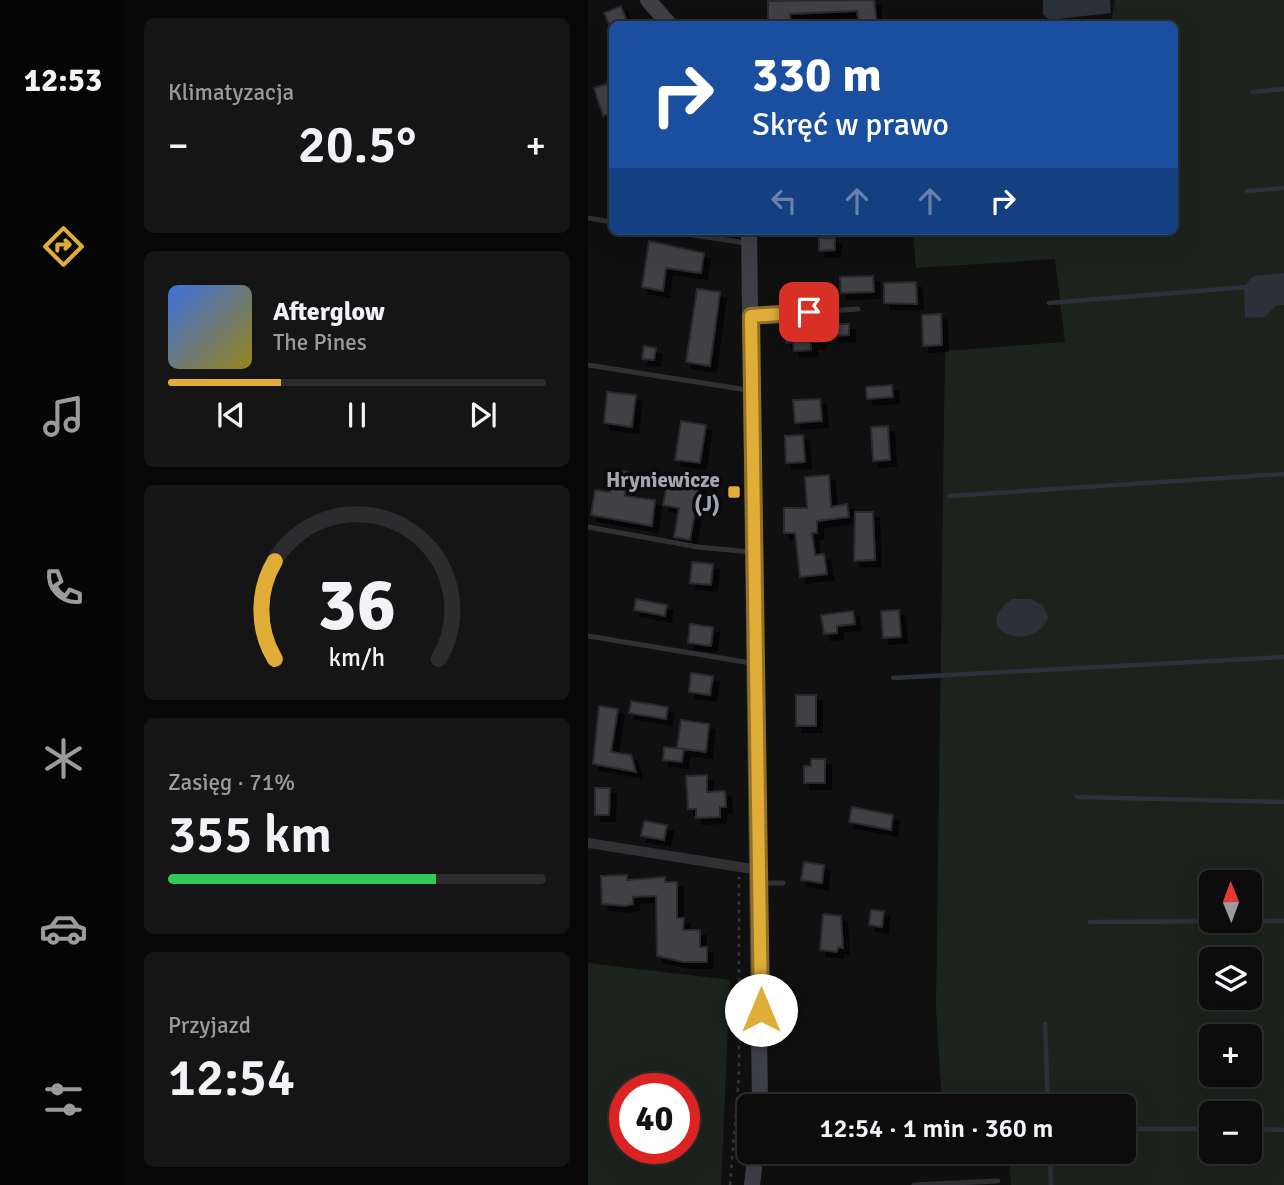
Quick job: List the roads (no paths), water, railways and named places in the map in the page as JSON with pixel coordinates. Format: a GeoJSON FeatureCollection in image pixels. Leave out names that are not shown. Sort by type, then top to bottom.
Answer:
{"type":"FeatureCollection","features":[{"type":"Feature","properties":{"kind":"street"},"geometry":{"type":"LineString","coordinates":[[648,0],[666,21]]}},
{"type":"Feature","properties":{"kind":"street"},"geometry":{"type":"LineString","coordinates":[[749,237],[760,1094]]}},
{"type":"Feature","properties":{"kind":"street"},"geometry":{"type":"LineString","coordinates":[[588,842],[759,876]]}},
{"type":"Feature","properties":{"kind":"street"},"geometry":{"type":"LineString","coordinates":[[752,1185],[755,1164]]}},
{"type":"Feature","properties":{"kind":"lane"},"geometry":{"type":"LineString","coordinates":[[588,218],[609,222]]}},
{"type":"Feature","properties":{"kind":"lane"},"geometry":{"type":"LineString","coordinates":[[722,235],[749,237]]}},
{"type":"Feature","properties":{"kind":"lane"},"geometry":{"type":"LineString","coordinates":[[751,316],[858,309]]}},
{"type":"Feature","properties":{"kind":"lane"},"geometry":{"type":"LineString","coordinates":[[588,365],[753,390]]}},
{"type":"Feature","properties":{"kind":"lane"},"geometry":{"type":"LineString","coordinates":[[588,527],[698,547],[755,552]]}},
{"type":"Feature","properties":{"kind":"lane"},"geometry":{"type":"LineString","coordinates":[[588,636],[755,664]]}},
{"type":"Feature","properties":{"kind":"lane"},"geometry":{"type":"LineString","coordinates":[[759,876],[783,883]]}},
{"type":"Feature","properties":{"kind":"lane"},"geometry":{"type":"LineString","coordinates":[[914,1185],[998,1181]]}},
{"type":"Feature","properties":{"kind":"waterway"},"geometry":{"type":"LineString","coordinates":[[1253,92],[1284,89]]}},
{"type":"Feature","properties":{"kind":"waterway"},"geometry":{"type":"LineString","coordinates":[[1247,191],[1284,188]]}},
{"type":"Feature","properties":{"kind":"waterway"},"geometry":{"type":"LineString","coordinates":[[1049,303],[1247,287]]}},
{"type":"Feature","properties":{"kind":"waterway"},"geometry":{"type":"LineString","coordinates":[[949,496],[1284,474]]}},
{"type":"Feature","properties":{"kind":"waterway"},"geometry":{"type":"LineString","coordinates":[[893,678],[1284,657]]}},
{"type":"Feature","properties":{"kind":"waterway"},"geometry":{"type":"LineString","coordinates":[[1077,797],[1284,802]]}},
{"type":"Feature","properties":{"kind":"waterway"},"geometry":{"type":"LineString","coordinates":[[1090,922],[1284,921]]}},
{"type":"Feature","properties":{"kind":"waterway"},"geometry":{"type":"LineString","coordinates":[[1045,1024],[1048,1094]]}},
{"type":"Feature","properties":{"kind":"waterway"},"geometry":{"type":"LineString","coordinates":[[1136,1129],[1199,1129]]}},
{"type":"Feature","properties":{"kind":"waterway"},"geometry":{"type":"LineString","coordinates":[[1262,1129],[1284,1130]]}},
{"type":"Feature","properties":{"kind":"waterway"},"geometry":{"type":"LineString","coordinates":[[1050,1164],[1051,1185]]}},
{"type":"Feature","properties":{"kind":"place","name":"Hryniewicze (J)"},"geometry":{"type":"Point","coordinates":[734,492]}}]}
